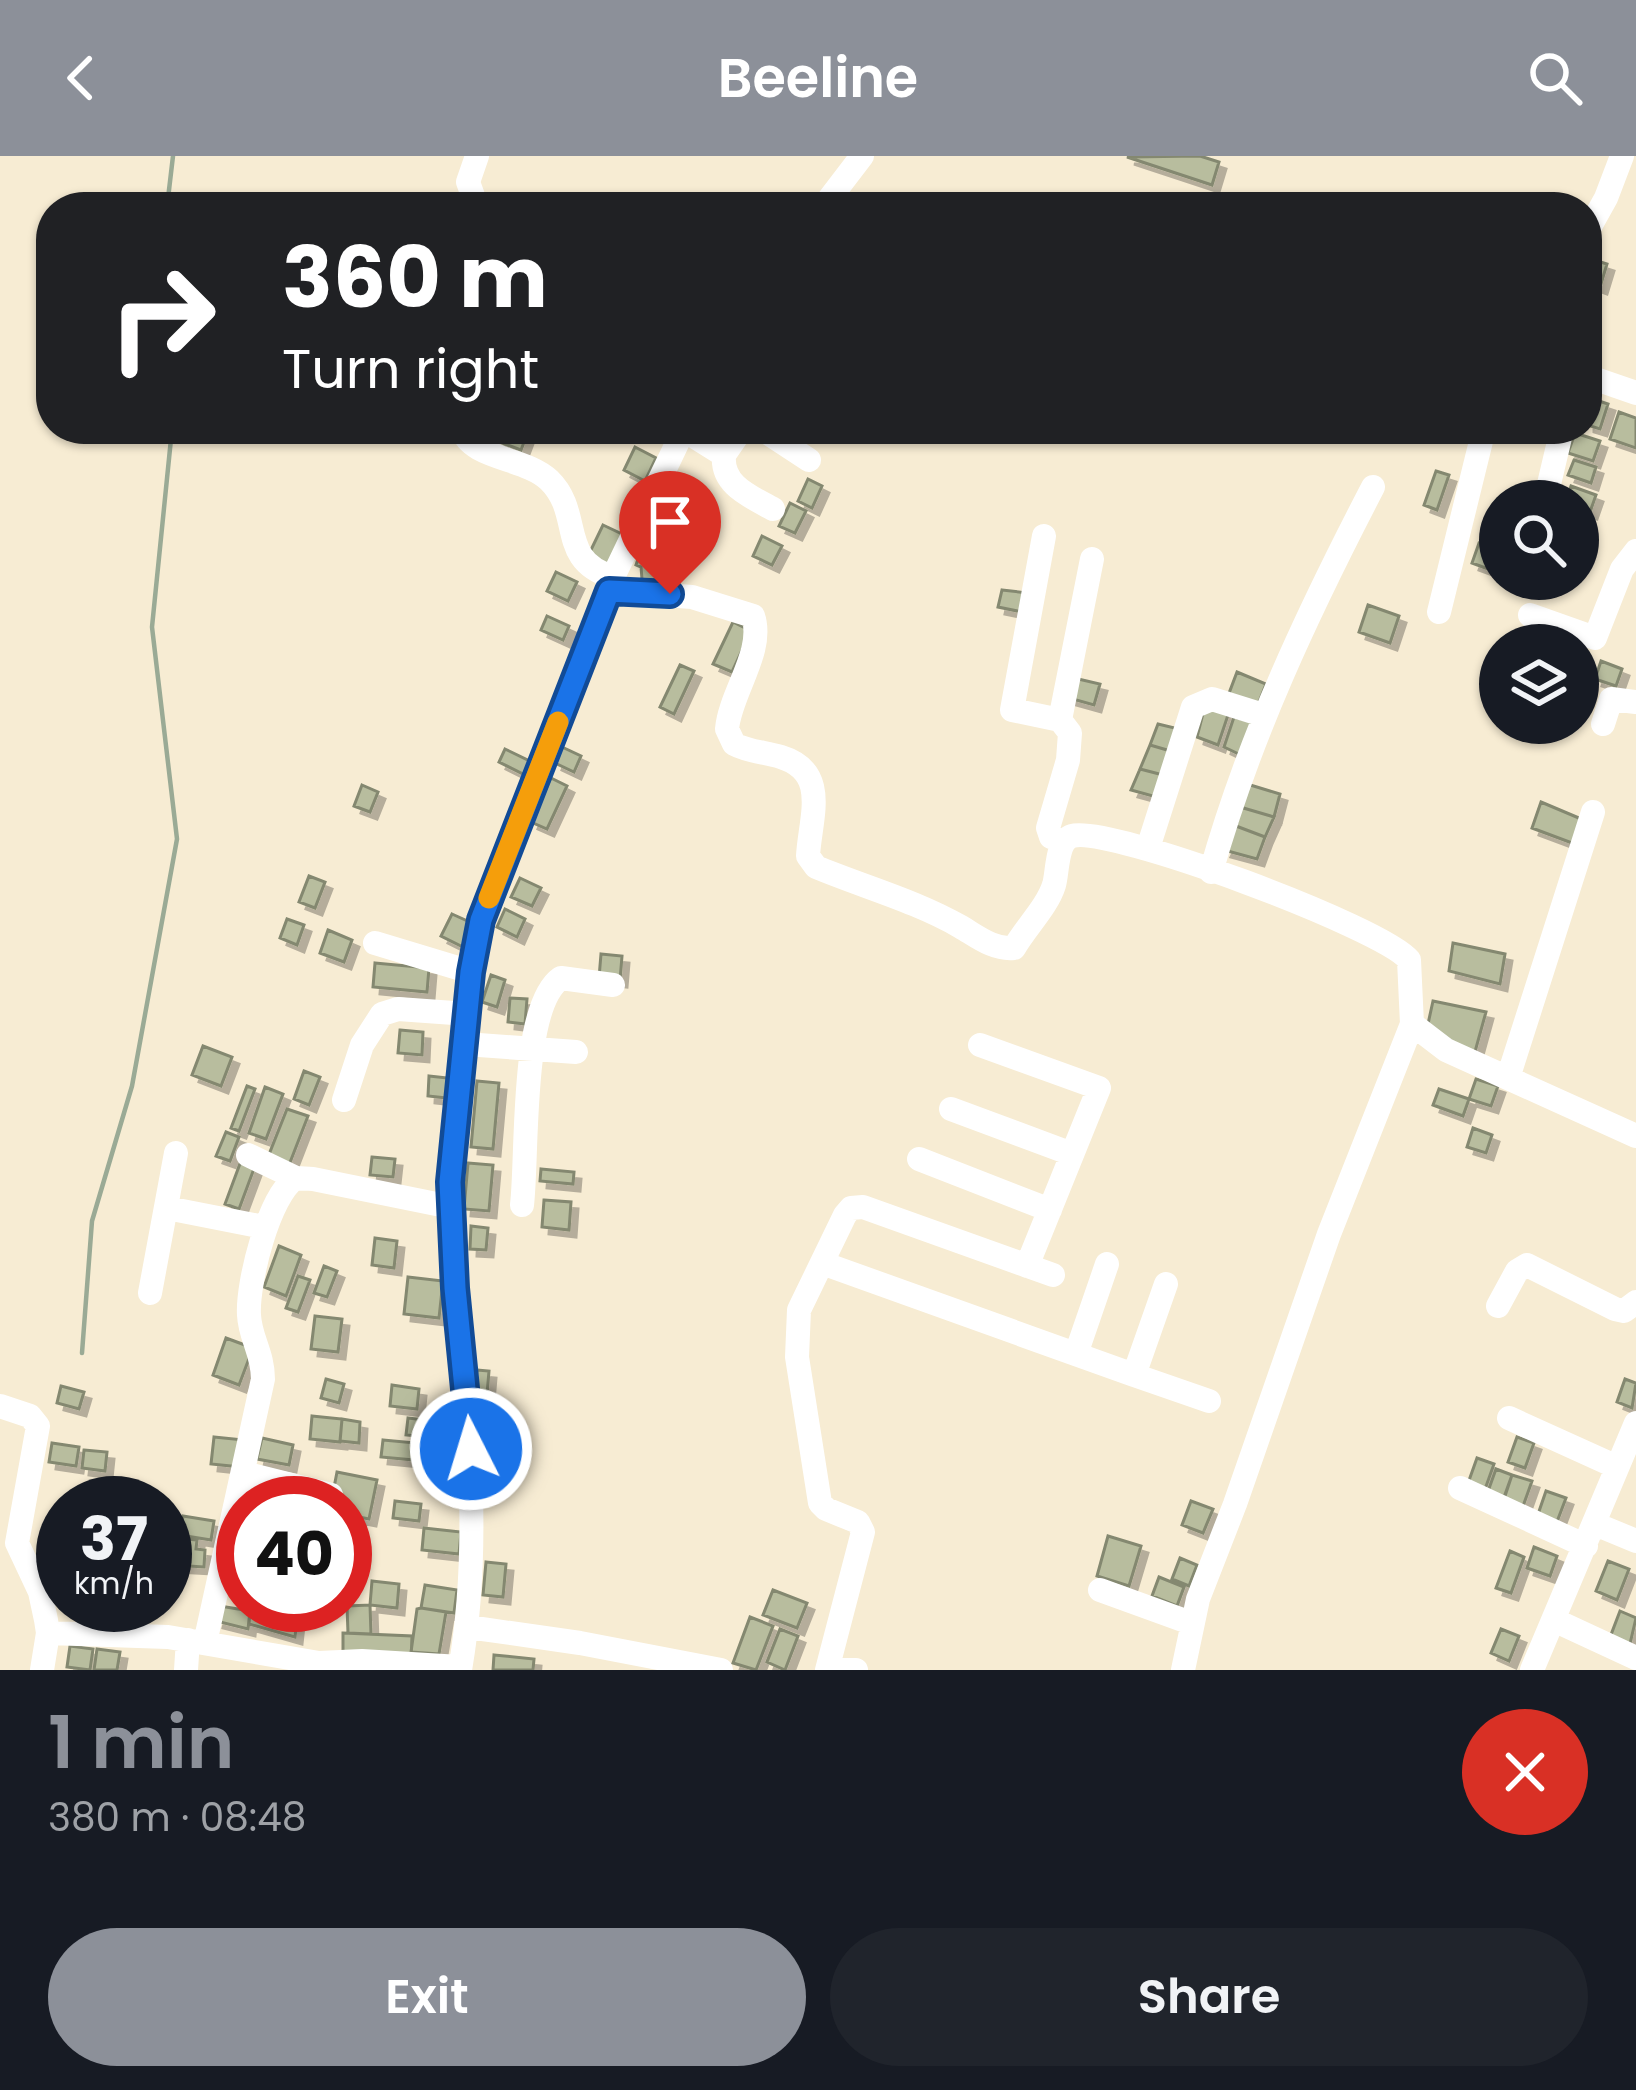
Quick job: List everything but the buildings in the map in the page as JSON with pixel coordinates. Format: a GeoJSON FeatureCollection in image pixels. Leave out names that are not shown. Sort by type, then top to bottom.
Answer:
{"type":"FeatureCollection","features":[{"type":"Feature","properties":{"kind":"street"},"geometry":{"type":"LineString","coordinates":[[471,192],[468,182],[477,156]]}},
{"type":"Feature","properties":{"kind":"street"},"geometry":{"type":"LineString","coordinates":[[834,192],[862,156]]}},
{"type":"Feature","properties":{"kind":"street"},"geometry":{"type":"LineString","coordinates":[[1602,205],[1622,156]]}},
{"type":"Feature","properties":{"kind":"street"},"geometry":{"type":"LineString","coordinates":[[1602,381],[1636,392]]}},
{"type":"Feature","properties":{"kind":"street"},"geometry":{"type":"LineString","coordinates":[[470,444],[515,460],[549,481],[559,492],[582,561],[611,584],[692,597],[753,616],[754,644],[727,729],[734,745],[784,758],[811,778],[815,793],[808,856],[816,867],[933,912],[1007,949],[1014,947],[1052,890],[1063,842],[1070,836],[1082,836],[1148,848],[1286,895],[1402,951],[1409,960],[1412,1024],[1329,1234],[1191,1623],[1183,1670]]}},
{"type":"Feature","properties":{"kind":"street"},"geometry":{"type":"LineString","coordinates":[[48,1633],[196,1642],[320,1666],[362,1661],[460,1668],[474,1540],[473,1475],[451,1207],[452,1144],[471,972],[485,908],[611,584],[677,444]]}},
{"type":"Feature","properties":{"kind":"street"},"geometry":{"type":"LineString","coordinates":[[706,444],[724,455]]}},
{"type":"Feature","properties":{"kind":"street"},"geometry":{"type":"LineString","coordinates":[[732,444],[724,455],[726,476],[772,509]]}},
{"type":"Feature","properties":{"kind":"street"},"geometry":{"type":"LineString","coordinates":[[784,444],[808,460]]}},
{"type":"Feature","properties":{"kind":"street"},"geometry":{"type":"LineString","coordinates":[[1439,612],[1480,444]]}},
{"type":"Feature","properties":{"kind":"street"},"geometry":{"type":"LineString","coordinates":[[1550,480],[1558,444]]}},
{"type":"Feature","properties":{"kind":"street"},"geometry":{"type":"LineString","coordinates":[[1210,872],[1263,715],[1337,553],[1373,487]]}},
{"type":"Feature","properties":{"kind":"street"},"geometry":{"type":"LineString","coordinates":[[1044,536],[1012,710],[1060,720],[1070,733],[1048,828],[1051,837],[1063,842]]}},
{"type":"Feature","properties":{"kind":"street"},"geometry":{"type":"LineString","coordinates":[[1530,615],[1594,638],[1622,569],[1636,551]]}},
{"type":"Feature","properties":{"kind":"street"},"geometry":{"type":"LineString","coordinates":[[1060,720],[1093,559]]}},
{"type":"Feature","properties":{"kind":"street"},"geometry":{"type":"LineString","coordinates":[[1603,724],[1615,697],[1636,702]]}},
{"type":"Feature","properties":{"kind":"street"},"geometry":{"type":"LineString","coordinates":[[1148,848],[1193,707],[1212,699],[1263,715]]}},
{"type":"Feature","properties":{"kind":"street"},"geometry":{"type":"LineString","coordinates":[[1508,1078],[1593,812]]}},
{"type":"Feature","properties":{"kind":"street"},"geometry":{"type":"LineString","coordinates":[[375,943],[471,972]]}},
{"type":"Feature","properties":{"kind":"street"},"geometry":{"type":"LineString","coordinates":[[522,1205],[531,1047],[541,1003],[561,978],[613,985]]}},
{"type":"Feature","properties":{"kind":"street"},"geometry":{"type":"LineString","coordinates":[[344,1100],[362,1045],[382,1014],[398,1010],[467,1014]]}},
{"type":"Feature","properties":{"kind":"street"},"geometry":{"type":"LineString","coordinates":[[1412,1024],[1446,1050],[1636,1136]]}},
{"type":"Feature","properties":{"kind":"street"},"geometry":{"type":"LineString","coordinates":[[465,1044],[576,1052]]}},
{"type":"Feature","properties":{"kind":"street"},"geometry":{"type":"LineString","coordinates":[[980,1045],[1099,1088],[1027,1266]]}},
{"type":"Feature","properties":{"kind":"street"},"geometry":{"type":"LineString","coordinates":[[951,1109],[1072,1154]]}},
{"type":"Feature","properties":{"kind":"street"},"geometry":{"type":"LineString","coordinates":[[151,1293],[176,1153]]}},
{"type":"Feature","properties":{"kind":"street"},"geometry":{"type":"LineString","coordinates":[[248,1155],[296,1178],[451,1207]]}},
{"type":"Feature","properties":{"kind":"street"},"geometry":{"type":"LineString","coordinates":[[919,1159],[1050,1210]]}},
{"type":"Feature","properties":{"kind":"street"},"geometry":{"type":"LineString","coordinates":[[186,1670],[244,1473],[262,1378],[263,1361],[249,1315],[264,1228],[284,1188],[296,1178]]}},
{"type":"Feature","properties":{"kind":"street"},"geometry":{"type":"LineString","coordinates":[[856,1670],[831,1670],[863,1532],[858,1522],[826,1509],[818,1496],[796,1351],[799,1310],[845,1215],[857,1206],[1053,1275]]}},
{"type":"Feature","properties":{"kind":"street"},"geometry":{"type":"LineString","coordinates":[[167,1208],[264,1228]]}},
{"type":"Feature","properties":{"kind":"street"},"geometry":{"type":"LineString","coordinates":[[822,1263],[1209,1401]]}},
{"type":"Feature","properties":{"kind":"street"},"geometry":{"type":"LineString","coordinates":[[1076,1354],[1108,1264]]}},
{"type":"Feature","properties":{"kind":"street"},"geometry":{"type":"LineString","coordinates":[[1498,1306],[1517,1270],[1527,1265],[1615,1309],[1624,1311],[1636,1302]]}},
{"type":"Feature","properties":{"kind":"street"},"geometry":{"type":"LineString","coordinates":[[1134,1375],[1166,1283]]}},
{"type":"Feature","properties":{"kind":"street"},"geometry":{"type":"LineString","coordinates":[[0,1406],[30,1416],[38,1426],[17,1543],[40,1592],[48,1633],[42,1670]]}},
{"type":"Feature","properties":{"kind":"street"},"geometry":{"type":"LineString","coordinates":[[1509,1418],[1617,1467]]}},
{"type":"Feature","properties":{"kind":"street"},"geometry":{"type":"LineString","coordinates":[[1532,1670],[1636,1423]]}},
{"type":"Feature","properties":{"kind":"street"},"geometry":{"type":"LineString","coordinates":[[244,1473],[256,1476]]}},
{"type":"Feature","properties":{"kind":"street"},"geometry":{"type":"LineString","coordinates":[[1460,1488],[1590,1535],[1636,1541]]}},
{"type":"Feature","properties":{"kind":"street"},"geometry":{"type":"LineString","coordinates":[[1100,1590],[1191,1623]]}},
{"type":"Feature","properties":{"kind":"street"},"geometry":{"type":"LineString","coordinates":[[1554,1620],[1636,1658]]}},
{"type":"Feature","properties":{"kind":"street"},"geometry":{"type":"LineString","coordinates":[[468,1627],[721,1670]]}},
{"type":"Feature","properties":{"kind":"waterway"},"geometry":{"type":"LineString","coordinates":[[169,192],[173,156]]}},
{"type":"Feature","properties":{"kind":"waterway"},"geometry":{"type":"LineString","coordinates":[[82,1353],[92,1221],[132,1086],[177,839],[152,627],[170,444]]}},
{"type":"Feature","properties":{"kind":"slow traffic"},"geometry":{"type":"LineString","coordinates":[[489,898],[558,722]]}},
{"type":"Feature","properties":{"kind":"route"},"geometry":{"type":"LineString","coordinates":[[471,1449],[450,1182],[471,972],[481,920],[609,591],[670,594]]}}]}
